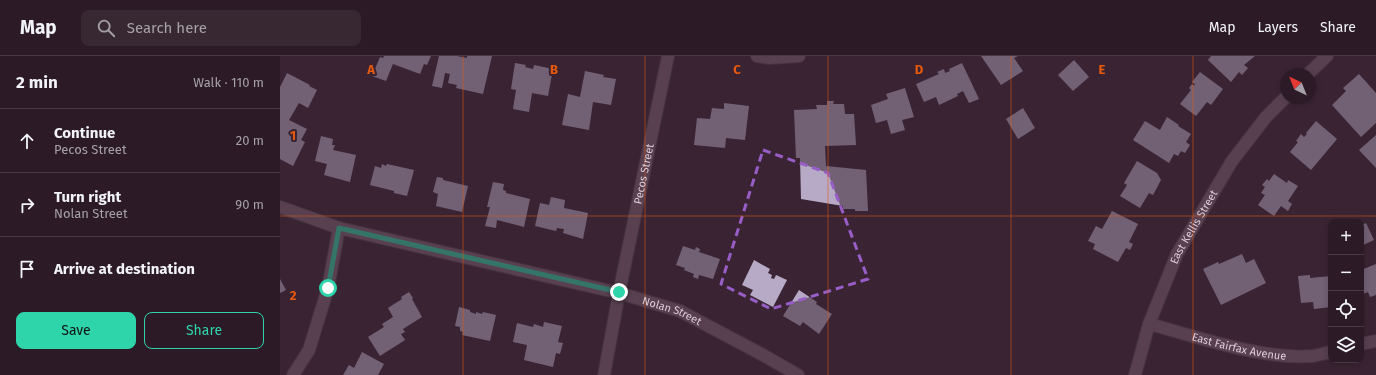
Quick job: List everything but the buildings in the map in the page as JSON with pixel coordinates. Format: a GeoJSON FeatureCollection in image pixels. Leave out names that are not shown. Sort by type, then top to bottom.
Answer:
{"type":"FeatureCollection","features":[{"type":"Feature","properties":{"kind":"street","name":"Pecos Street"},"geometry":{"type":"LineString","coordinates":[[604,375],[619,292],[668,56]]}},
{"type":"Feature","properties":{"kind":"street"},"geometry":{"type":"LineString","coordinates":[[757,56],[769,58],[800,56]]}},
{"type":"Feature","properties":{"kind":"street"},"geometry":{"type":"LineString","coordinates":[[1314,68],[1327,56]]}},
{"type":"Feature","properties":{"kind":"street","name":"East Kellis Street"},"geometry":{"type":"LineString","coordinates":[[1136,375],[1149,324],[1177,254],[1232,160],[1266,117],[1280,103]]}},
{"type":"Feature","properties":{"kind":"street","name":"Nolan Street"},"geometry":{"type":"LineString","coordinates":[[280,207],[339,228],[619,292],[680,311],[798,375]]}},
{"type":"Feature","properties":{"kind":"street"},"geometry":{"type":"LineString","coordinates":[[293,375],[308,350],[328,288],[339,228]]}},
{"type":"Feature","properties":{"kind":"street","name":"East Fairfax Avenue"},"geometry":{"type":"LineString","coordinates":[[1149,324],[1250,351],[1286,356],[1314,356],[1328,353]]}},
{"type":"Feature","properties":{"kind":"street"},"geometry":{"type":"LineString","coordinates":[[1364,343],[1376,341]]}},
{"type":"Feature","properties":{"kind":"highlighted area"},"geometry":{"type":"Polygon","coordinates":[[[763,150],[828,173],[868,279],[771,309],[721,284],[763,150]]]}},
{"type":"Feature","properties":{"kind":"route"},"geometry":{"type":"LineString","coordinates":[[328,288],[339,228],[619,292]]}}]}
